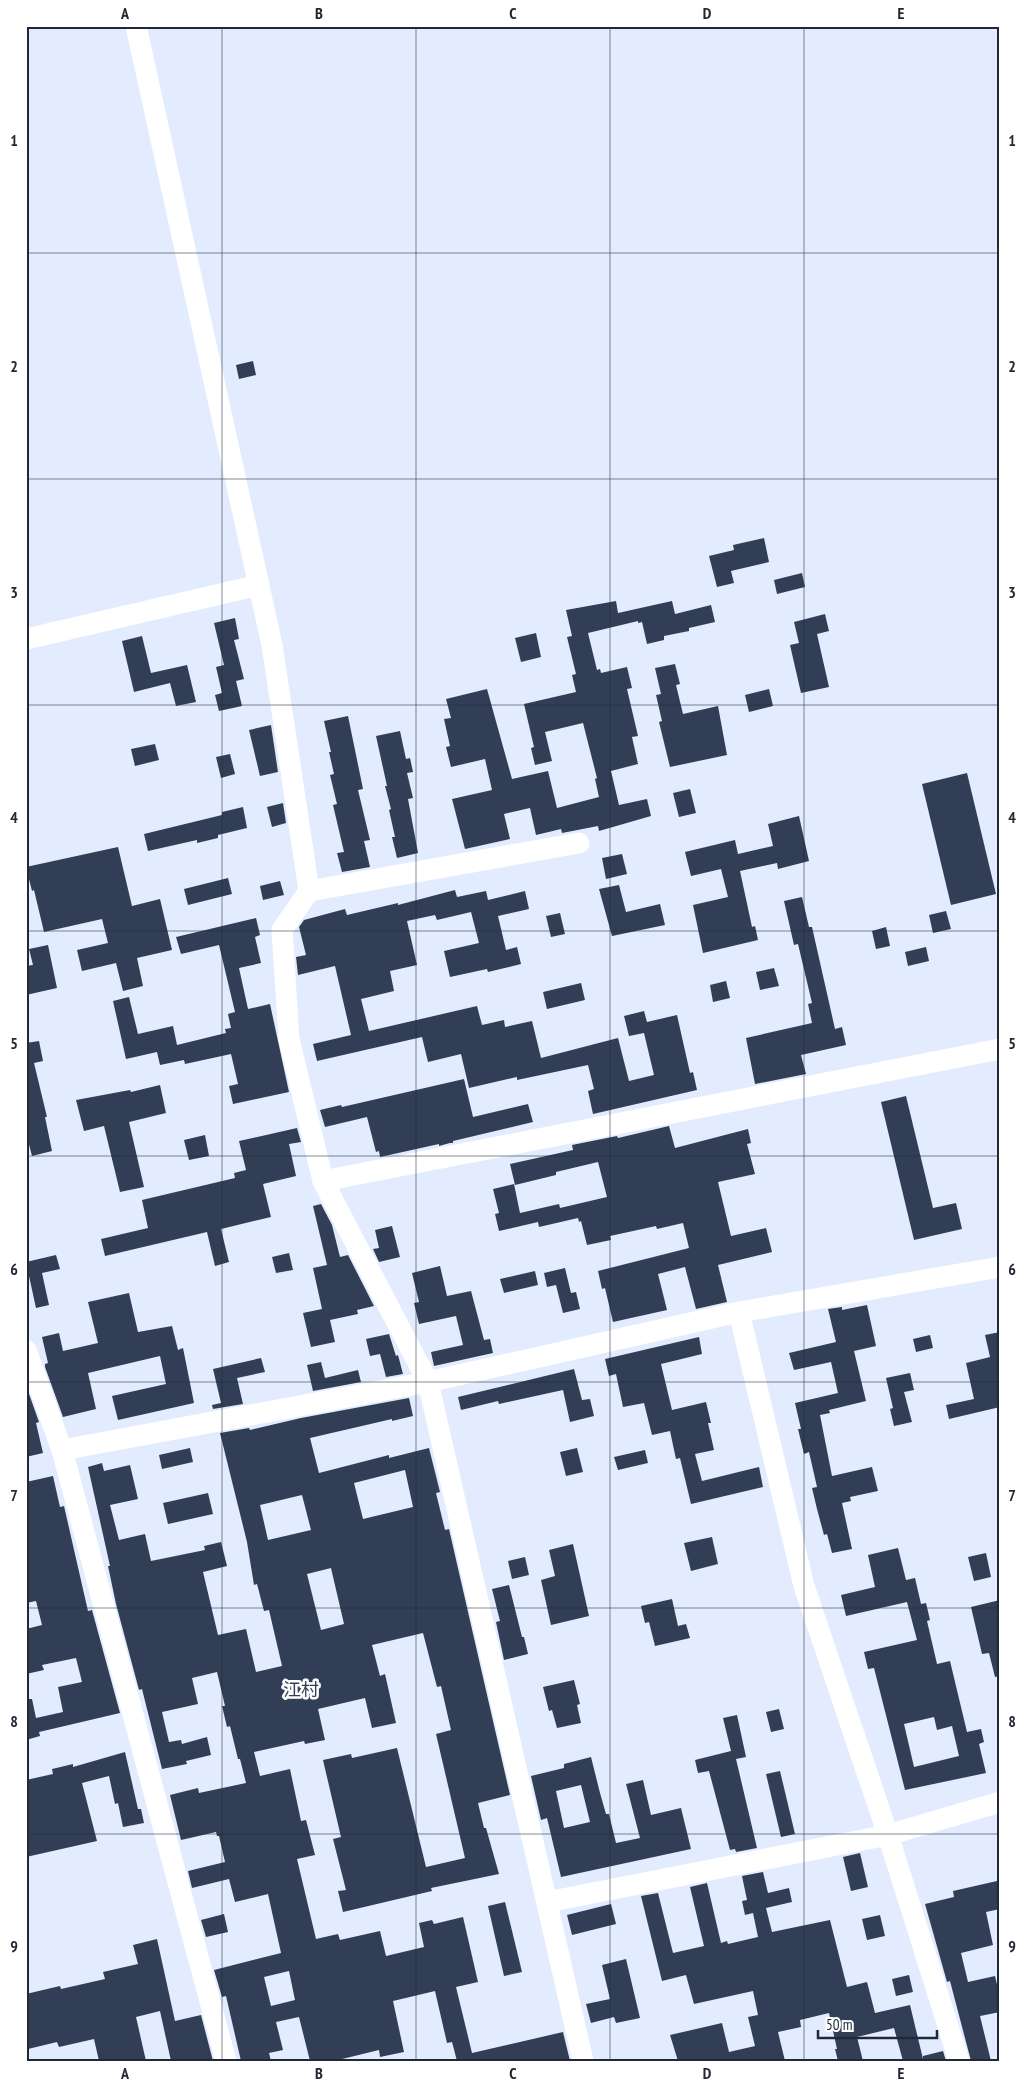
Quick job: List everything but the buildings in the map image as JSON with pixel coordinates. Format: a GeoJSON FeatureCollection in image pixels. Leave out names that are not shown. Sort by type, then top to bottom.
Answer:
{"type":"FeatureCollection","features":[{"type":"Feature","properties":{"kind":"street"},"geometry":{"type":"LineString","coordinates":[[136,26],[272,645],[309,891],[282,930],[289,1039],[323,1181],[428,1382],[583,2061]]}},
{"type":"Feature","properties":{"kind":"street"},"geometry":{"type":"LineString","coordinates":[[26,639],[259,586]]}},
{"type":"Feature","properties":{"kind":"street"},"geometry":{"type":"LineString","coordinates":[[309,891],[579,843]]}},
{"type":"Feature","properties":{"kind":"street"},"geometry":{"type":"LineString","coordinates":[[323,1181],[1000,1049]]}},
{"type":"Feature","properties":{"kind":"street"},"geometry":{"type":"LineString","coordinates":[[62,1450],[428,1382],[739,1312],[1000,1267]]}},
{"type":"Feature","properties":{"kind":"street"},"geometry":{"type":"LineString","coordinates":[[739,1312],[804,1586],[888,1835],[959,2061]]}},
{"type":"Feature","properties":{"kind":"street"},"geometry":{"type":"LineString","coordinates":[[26,1350],[62,1450],[226,2061]]}},
{"type":"Feature","properties":{"kind":"street"},"geometry":{"type":"LineString","coordinates":[[547,1902],[888,1835],[1000,1802]]}},
{"type":"Feature","properties":{"kind":"district","name":"江村"},"geometry":{"type":"Point","coordinates":[301,1689]}}]}
